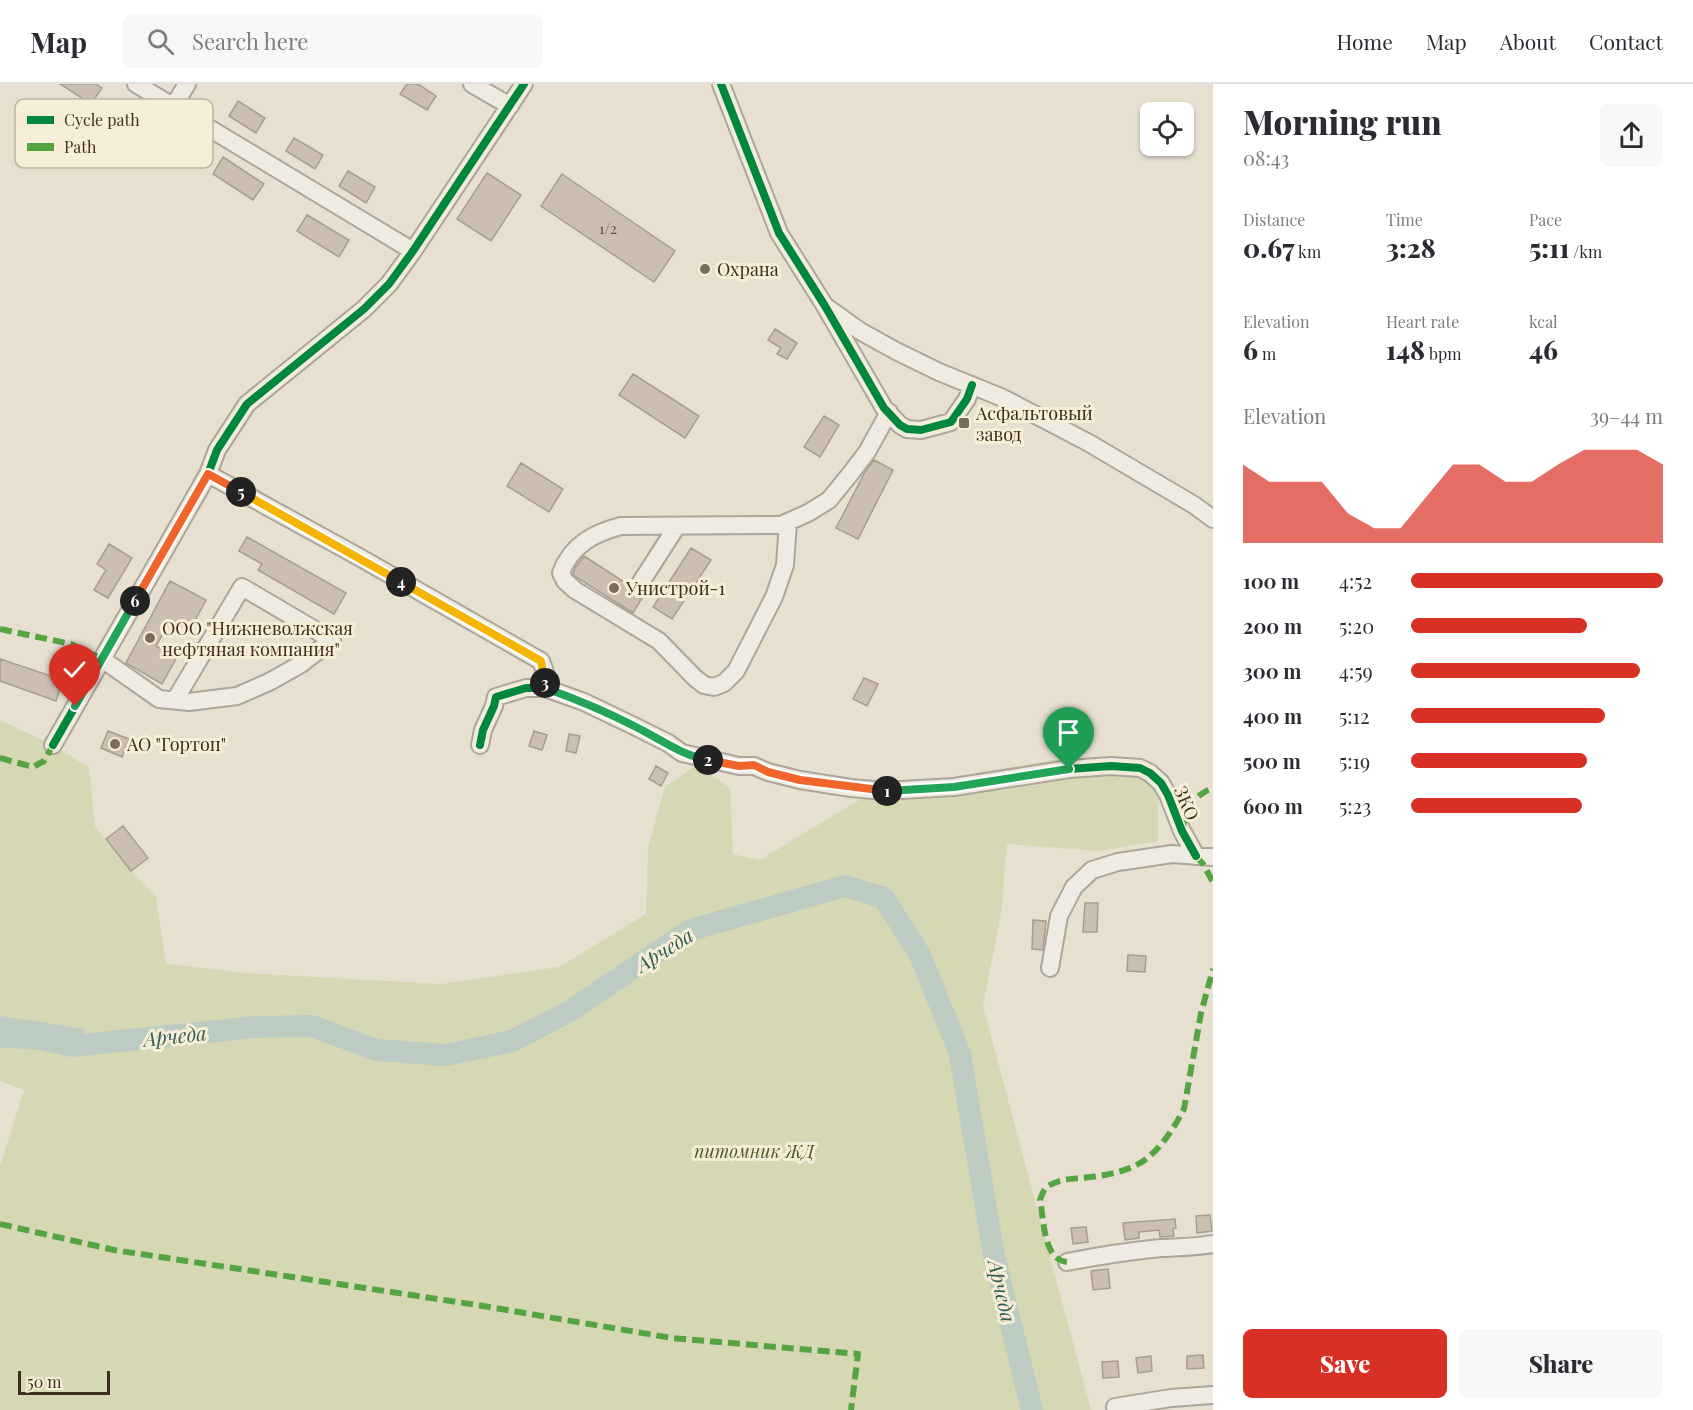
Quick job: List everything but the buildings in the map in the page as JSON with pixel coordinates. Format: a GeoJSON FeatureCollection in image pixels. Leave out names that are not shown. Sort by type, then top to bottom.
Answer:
{"type":"FeatureCollection","features":[{"type":"Feature","properties":{"kind":"street"},"geometry":{"type":"LineString","coordinates":[[136,84],[160,99]]}},
{"type":"Feature","properties":{"kind":"street"},"geometry":{"type":"LineString","coordinates":[[178,99],[187,84]]}},
{"type":"Feature","properties":{"kind":"street"},"geometry":{"type":"LineString","coordinates":[[472,84],[510,106]]}},
{"type":"Feature","properties":{"kind":"street"},"geometry":{"type":"LineString","coordinates":[[53,745],[208,474],[217,450],[247,404],[364,309],[388,284],[414,251],[525,84]]}},
{"type":"Feature","properties":{"kind":"street"},"geometry":{"type":"LineString","coordinates":[[721,84],[779,233],[889,412],[907,429],[921,430],[951,422],[967,399],[972,386]]}},
{"type":"Feature","properties":{"kind":"street"},"geometry":{"type":"LineString","coordinates":[[213,131],[414,251]]}},
{"type":"Feature","properties":{"kind":"street"},"geometry":{"type":"LineString","coordinates":[[825,306],[860,331],[896,351],[939,372],[1003,398],[1089,443],[1194,505],[1213,519]]}},
{"type":"Feature","properties":{"kind":"street"},"geometry":{"type":"LineString","coordinates":[[788,522],[785,565],[774,597],[736,671],[724,683],[714,687],[704,685],[695,678],[659,641],[575,591],[561,573],[565,561],[581,545],[598,532],[621,526],[781,525],[808,513],[829,500],[851,473],[867,452],[889,412]]}},
{"type":"Feature","properties":{"kind":"street"},"geometry":{"type":"LineString","coordinates":[[208,474],[541,661],[545,672],[545,688]]}},
{"type":"Feature","properties":{"kind":"street"},"geometry":{"type":"LineString","coordinates":[[641,582],[677,526]]}},
{"type":"Feature","properties":{"kind":"street"},"geometry":{"type":"LineString","coordinates":[[102,659],[159,699],[189,702],[237,696],[293,668],[332,640],[242,587],[175,700]]}},
{"type":"Feature","properties":{"kind":"street","name":"ЗКО"},"geometry":{"type":"LineString","coordinates":[[480,745],[483,730],[496,697],[526,688],[545,688],[584,702],[668,743],[682,753],[739,766],[754,765],[768,772],[831,786],[884,791],[954,787],[1069,769],[1111,766],[1140,768],[1161,783],[1182,831],[1196,856]]}},
{"type":"Feature","properties":{"kind":"street"},"geometry":{"type":"LineString","coordinates":[[1050,968],[1059,916],[1074,887],[1092,870],[1118,862],[1172,854],[1213,857]]}},
{"type":"Feature","properties":{"kind":"street"},"geometry":{"type":"LineString","coordinates":[[1067,1262],[1106,1255],[1213,1244]]}},
{"type":"Feature","properties":{"kind":"street"},"geometry":{"type":"LineString","coordinates":[[1114,1407],[1171,1398],[1213,1395]]}},
{"type":"Feature","properties":{"kind":"green space","name":"питомник ЖД"},"geometry":{"type":"Polygon","coordinates":[[[0,720],[53,745],[89,768],[95,827],[156,897],[166,964],[245,973],[441,984],[559,967],[646,914],[648,848],[665,787],[698,764],[730,788],[733,854],[760,860],[874,791],[1053,760],[1158,776],[1158,841],[1100,851],[1007,844],[1001,914],[983,1006],[1091,1410],[0,1410],[0,1166],[24,1090],[0,1081],[0,720]]]}},
{"type":"Feature","properties":{"kind":"shaded area"},"geometry":{"type":"Polygon","coordinates":[[[0,1016],[85,1029],[73,1050],[0,1048],[0,1016]]]}},
{"type":"Feature","properties":{"kind":"waterway","name":"Арчеда"},"geometry":{"type":"LineString","coordinates":[[0,1030],[72,1046],[256,1027],[312,1026],[376,1050],[446,1055],[512,1041],[570,1011],[690,930],[845,886],[884,898],[920,955],[960,1054],[994,1256],[1032,1410]]}},
{"type":"Feature","properties":{"kind":"marked path"},"geometry":{"type":"LineString","coordinates":[[0,629],[71,644],[102,659]]}},
{"type":"Feature","properties":{"kind":"marked path"},"geometry":{"type":"LineString","coordinates":[[0,758],[33,767],[44,761],[53,745]]}},
{"type":"Feature","properties":{"kind":"marked path"},"geometry":{"type":"LineString","coordinates":[[1183,828],[1192,804],[1206,791],[1213,788]]}},
{"type":"Feature","properties":{"kind":"marked path"},"geometry":{"type":"LineString","coordinates":[[1196,856],[1213,882]]}},
{"type":"Feature","properties":{"kind":"marked path"},"geometry":{"type":"LineString","coordinates":[[1067,1262],[1059,1260],[1049,1247],[1040,1200],[1042,1193],[1048,1186],[1058,1182],[1119,1172],[1140,1163],[1165,1139],[1184,1109],[1201,1013],[1213,969]]}},
{"type":"Feature","properties":{"kind":"marked path"},"geometry":{"type":"LineString","coordinates":[[0,1224],[114,1250],[477,1305],[672,1338],[858,1354],[851,1410]]}},
{"type":"Feature","properties":{"kind":"cycle path"},"geometry":{"type":"LineString","coordinates":[[53,745],[208,474],[217,450],[247,404],[364,309],[389,284],[524,84]]}},
{"type":"Feature","properties":{"kind":"cycle path"},"geometry":{"type":"LineString","coordinates":[[721,84],[779,233],[825,306],[884,408],[900,425],[907,429],[921,430],[951,422],[967,399],[972,385]]}},
{"type":"Feature","properties":{"kind":"cycle path"},"geometry":{"type":"LineString","coordinates":[[480,745],[483,730],[496,697],[526,688],[545,688],[584,702],[668,743],[682,753],[739,766],[754,766],[800,780],[851,788],[884,791],[954,787],[1069,769],[1111,766],[1140,768],[1161,783],[1182,831],[1196,856]]}},
{"type":"Feature","properties":{"kind":"place","name":"Охрана"},"geometry":{"type":"Point","coordinates":[705,269]}},
{"type":"Feature","properties":{"kind":"place","name":"Асфальтовый завод"},"geometry":{"type":"Point","coordinates":[964,423]}},
{"type":"Feature","properties":{"kind":"place","name":"Унистрой-1"},"geometry":{"type":"Point","coordinates":[614,588]}},
{"type":"Feature","properties":{"kind":"place","name":"ООО \"Нижневолжская нефтяная компания\""},"geometry":{"type":"Point","coordinates":[150,638]}},
{"type":"Feature","properties":{"kind":"place","name":"АО \"Гортоп\""},"geometry":{"type":"Point","coordinates":[115,744]}},
{"type":"Feature","properties":{"kind":"route"},"geometry":{"type":"LineString","coordinates":[[75,706],[208,474],[541,661],[545,672],[545,688],[584,702],[668,743],[682,753],[739,766],[754,765],[768,772],[831,786],[884,791],[954,787],[1069,769]]}}]}
